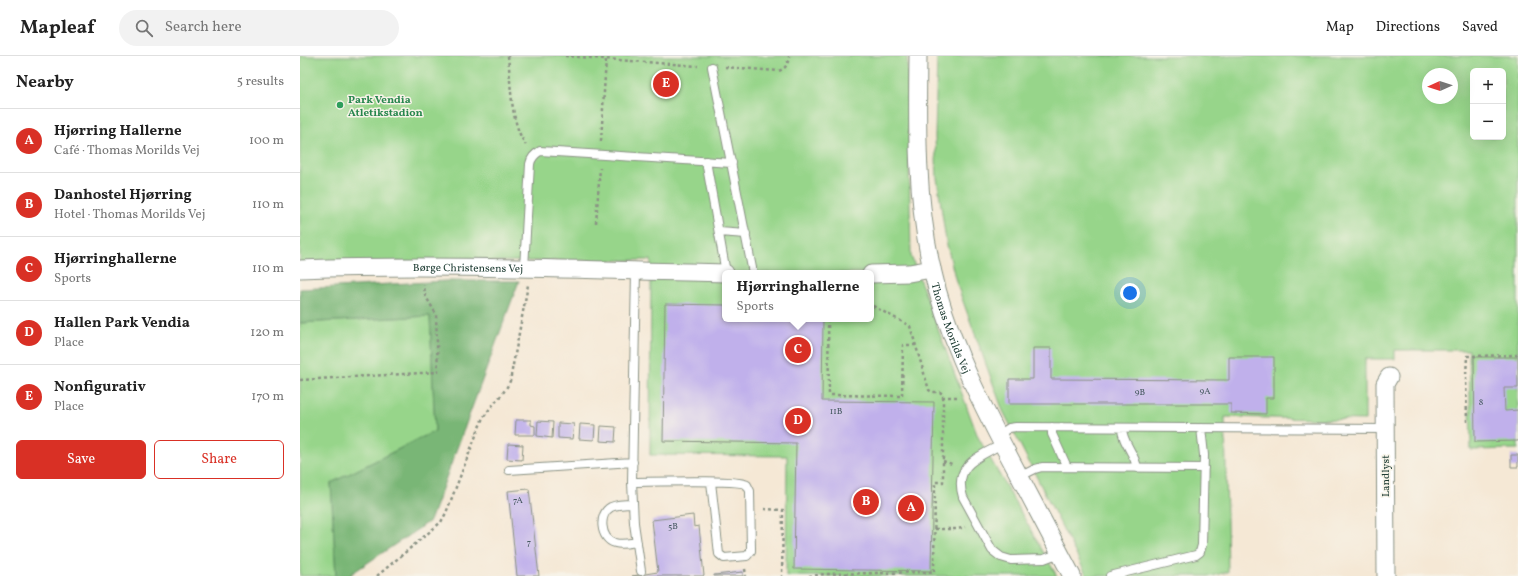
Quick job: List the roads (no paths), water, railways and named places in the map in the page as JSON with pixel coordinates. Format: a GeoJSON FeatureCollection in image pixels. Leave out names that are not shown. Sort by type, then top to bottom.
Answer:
{"type":"FeatureCollection","features":[{"type":"Feature","properties":{"kind":"street","name":"Thomas Morilds Vej"},"geometry":{"type":"LineString","coordinates":[[918,56],[920,189],[932,269],[950,331],[976,392],[1072,576]]}},
{"type":"Feature","properties":{"kind":"street","name":"Børge Christensens Vej"},"geometry":{"type":"LineString","coordinates":[[300,269],[423,267],[722,273]]}},
{"type":"Feature","properties":{"kind":"street"},"geometry":{"type":"LineString","coordinates":[[874,274],[909,273],[932,269]]}},
{"type":"Feature","properties":{"kind":"street","name":"Landlyst"},"geometry":{"type":"LineString","coordinates":[[1386,576],[1385,384],[1389,378]]}},
{"type":"Feature","properties":{"kind":"lane"},"geometry":{"type":"LineString","coordinates":[[712,67],[752,270]]}},
{"type":"Feature","properties":{"kind":"lane"},"geometry":{"type":"LineString","coordinates":[[528,268],[530,164],[531,159],[540,151],[546,150],[732,163]]}},
{"type":"Feature","properties":{"kind":"lane"},"geometry":{"type":"LineString","coordinates":[[706,161],[725,270]]}},
{"type":"Feature","properties":{"kind":"lane"},"geometry":{"type":"LineString","coordinates":[[719,232],[746,234]]}},
{"type":"Feature","properties":{"kind":"lane"},"geometry":{"type":"LineString","coordinates":[[636,271],[632,482],[633,504],[641,571]]}},
{"type":"Feature","properties":{"kind":"lane"},"geometry":{"type":"LineString","coordinates":[[1060,553],[1044,559],[1011,560],[1002,557],[992,550],[963,497],[960,488],[960,478],[964,469],[969,463],[1000,439],[1012,427],[1385,429]]}},
{"type":"Feature","properties":{"kind":"lane"},"geometry":{"type":"LineString","coordinates":[[1052,427],[1052,434],[1066,467]]}},
{"type":"Feature","properties":{"kind":"lane"},"geometry":{"type":"LineString","coordinates":[[1122,428],[1123,438],[1135,459],[1137,468]]}},
{"type":"Feature","properties":{"kind":"lane"},"geometry":{"type":"LineString","coordinates":[[1110,576],[1196,555],[1200,552],[1202,545],[1204,468],[1201,428]]}},
{"type":"Feature","properties":{"kind":"lane"},"geometry":{"type":"LineString","coordinates":[[510,470],[633,462]]}},
{"type":"Feature","properties":{"kind":"lane"},"geometry":{"type":"LineString","coordinates":[[1019,477],[1038,468],[1204,468]]}},
{"type":"Feature","properties":{"kind":"lane"},"geometry":{"type":"LineString","coordinates":[[632,482],[711,482],[744,483],[749,488],[751,551],[747,556],[724,558],[719,554],[711,482]]}},
{"type":"Feature","properties":{"kind":"lane"},"geometry":{"type":"LineString","coordinates":[[633,504],[619,505],[610,508],[602,519],[602,526],[604,534],[613,543],[637,542]]}},
{"type":"Feature","properties":{"kind":"place","name":"Nonfigurativ"},"geometry":{"type":"Point","coordinates":[666,84]}},
{"type":"Feature","properties":{"kind":"place","name":"Park Vendia Atletikstadion"},"geometry":{"type":"Point","coordinates":[340,105]}},
{"type":"Feature","properties":{"kind":"place","name":"Hjørringhallerne"},"geometry":{"type":"Point","coordinates":[798,350]}},
{"type":"Feature","properties":{"kind":"place","name":"Hallen Park Vendia"},"geometry":{"type":"Point","coordinates":[798,421]}},
{"type":"Feature","properties":{"kind":"place","name":"Danhostel Hjørring"},"geometry":{"type":"Point","coordinates":[866,502]}},
{"type":"Feature","properties":{"kind":"place","name":"Hjørring Hallerne"},"geometry":{"type":"Point","coordinates":[911,508]}}]}
